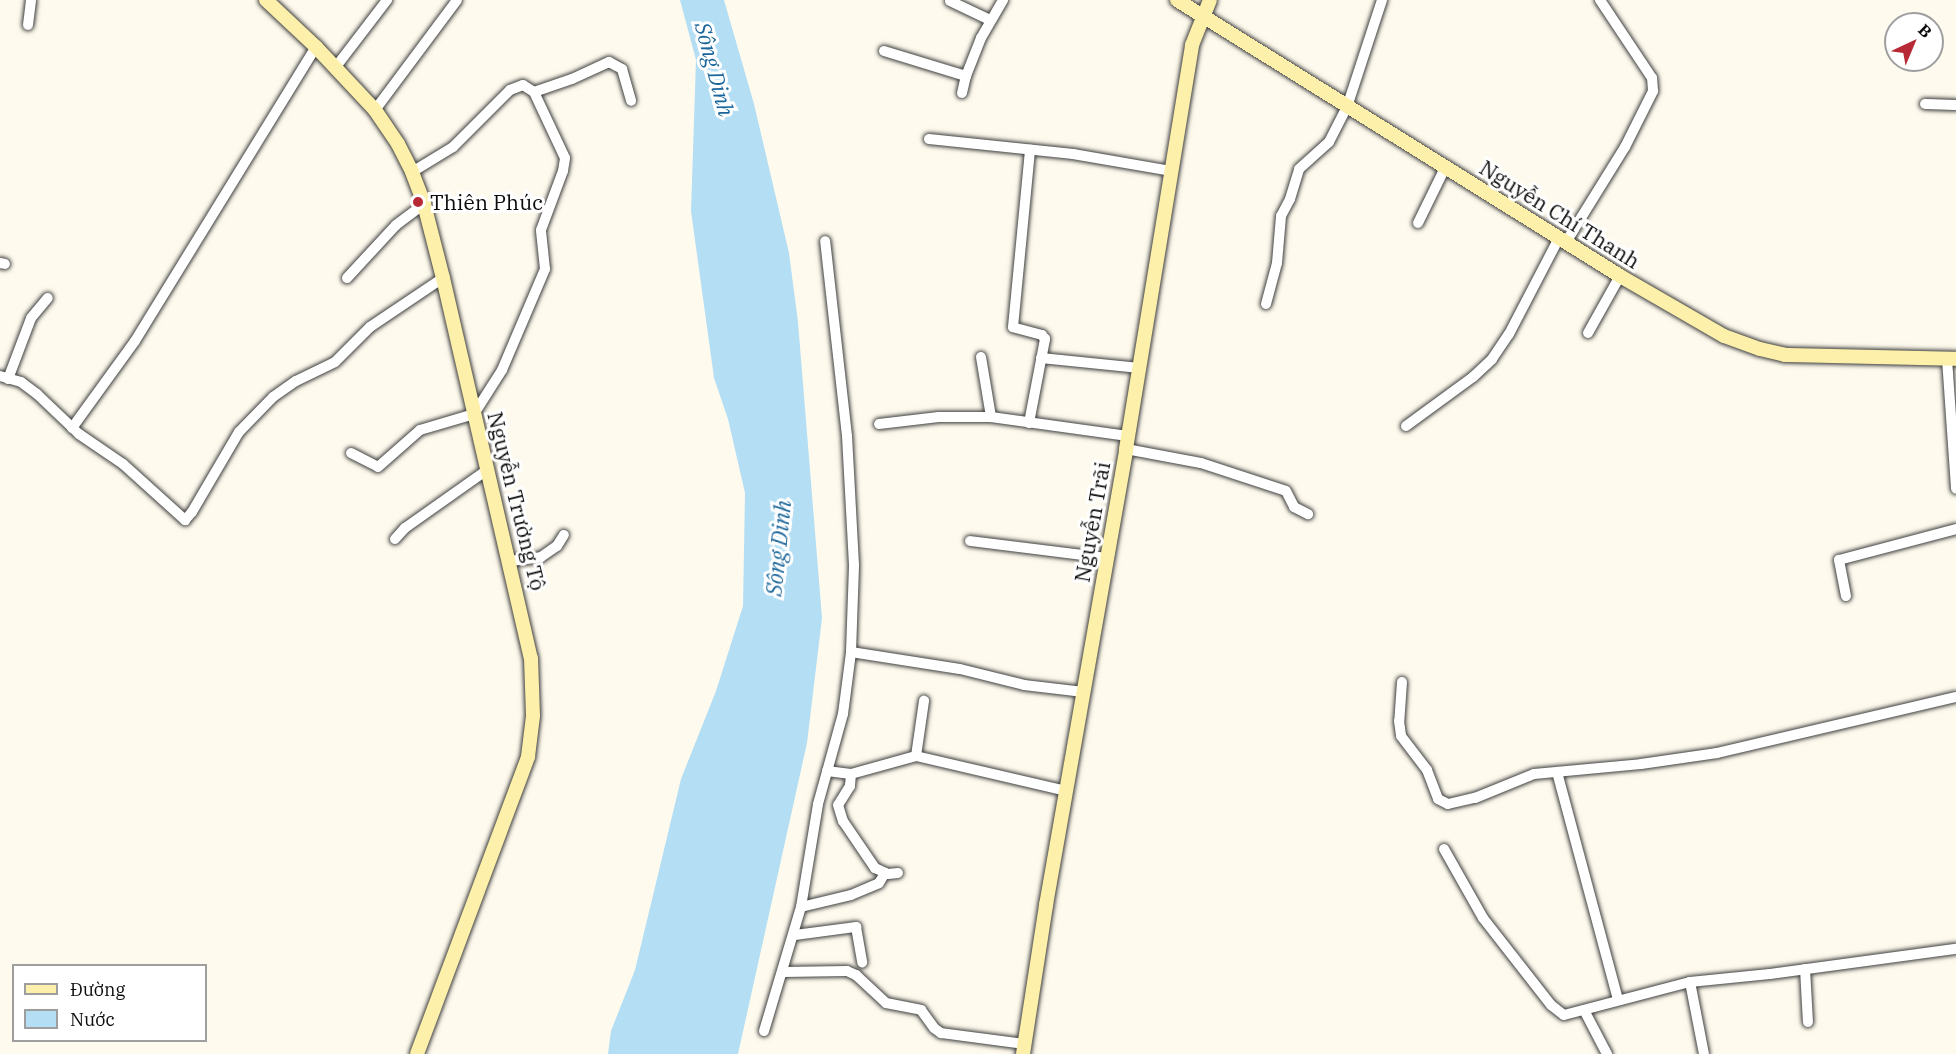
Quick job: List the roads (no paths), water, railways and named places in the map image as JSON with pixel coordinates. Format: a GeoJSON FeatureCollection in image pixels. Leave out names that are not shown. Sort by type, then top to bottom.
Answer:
{"type":"FeatureCollection","features":[{"type":"Feature","properties":{"kind":"main road","name":"Nguyễn Trường Tộ"},"geometry":{"type":"LineString","coordinates":[[266,0],[316,47],[375,110],[398,144],[412,172],[424,204],[443,278],[531,658],[532,740],[522,778],[417,1054]]}},
{"type":"Feature","properties":{"kind":"main road","name":"Nguyễn Chí Thanh"},"geometry":{"type":"LineString","coordinates":[[1177,0],[1620,276],[1716,332],[1769,352],[1834,358],[1951,359]]}},
{"type":"Feature","properties":{"kind":"main road","name":"Nguyễn Trãi"},"geometry":{"type":"LineString","coordinates":[[1024,1049],[1192,45],[1210,0]]}},
{"type":"Feature","properties":{"kind":"street"},"geometry":{"type":"LineString","coordinates":[[28,25],[31,0]]}},
{"type":"Feature","properties":{"kind":"street"},"geometry":{"type":"LineString","coordinates":[[335,68],[387,0]]}},
{"type":"Feature","properties":{"kind":"street"},"geometry":{"type":"LineString","coordinates":[[375,110],[457,0]]}},
{"type":"Feature","properties":{"kind":"street"},"geometry":{"type":"LineString","coordinates":[[962,93],[966,76],[990,20],[1003,0]]}},
{"type":"Feature","properties":{"kind":"street"},"geometry":{"type":"LineString","coordinates":[[1266,304],[1277,263],[1281,216],[1290,199],[1299,169],[1329,142],[1347,107],[1382,0]]}},
{"type":"Feature","properties":{"kind":"street"},"geometry":{"type":"LineString","coordinates":[[950,1],[990,20]]}},
{"type":"Feature","properties":{"kind":"street"},"geometry":{"type":"LineString","coordinates":[[1406,426],[1473,377],[1492,359],[1563,240],[1625,147],[1653,91],[1652,78],[1605,1]]}},
{"type":"Feature","properties":{"kind":"street"},"geometry":{"type":"LineString","coordinates":[[72,428],[135,341],[316,47]]}},
{"type":"Feature","properties":{"kind":"street"},"geometry":{"type":"LineString","coordinates":[[884,51],[966,76]]}},
{"type":"Feature","properties":{"kind":"street"},"geometry":{"type":"LineString","coordinates":[[534,92],[573,80],[609,62],[622,69],[631,100]]}},
{"type":"Feature","properties":{"kind":"street"},"geometry":{"type":"LineString","coordinates":[[351,453],[378,467],[420,430],[474,414],[502,370],[545,269],[541,230],[563,171],[564,152],[534,92],[524,85],[510,90],[453,147],[412,172]]}},
{"type":"Feature","properties":{"kind":"street"},"geometry":{"type":"LineString","coordinates":[[1925,104],[1956,105]]}},
{"type":"Feature","properties":{"kind":"street"},"geometry":{"type":"LineString","coordinates":[[929,139],[1030,150],[1172,171]]}},
{"type":"Feature","properties":{"kind":"street"},"geometry":{"type":"LineString","coordinates":[[1029,423],[1045,339],[1042,335],[1012,327],[1030,150]]}},
{"type":"Feature","properties":{"kind":"street"},"geometry":{"type":"LineString","coordinates":[[1418,223],[1445,168]]}},
{"type":"Feature","properties":{"kind":"street"},"geometry":{"type":"LineString","coordinates":[[347,278],[396,225],[424,204]]}},
{"type":"Feature","properties":{"kind":"street"},"geometry":{"type":"LineString","coordinates":[[764,1031],[795,935],[818,804],[843,714],[851,652],[853,556],[848,436],[825,241]]}},
{"type":"Feature","properties":{"kind":"street"},"geometry":{"type":"LineString","coordinates":[[1588,333],[1620,276]]}},
{"type":"Feature","properties":{"kind":"street"},"geometry":{"type":"LineString","coordinates":[[48,298],[31,318],[4,377],[21,382],[37,394],[72,428],[123,464],[185,520],[239,432],[273,397],[296,381],[335,362],[370,327],[443,278]]}},
{"type":"Feature","properties":{"kind":"street"},"geometry":{"type":"LineString","coordinates":[[981,357],[991,417]]}},
{"type":"Feature","properties":{"kind":"street"},"geometry":{"type":"LineString","coordinates":[[1041,358],[1139,368]]}},
{"type":"Feature","properties":{"kind":"street"},"geometry":{"type":"LineString","coordinates":[[1951,359],[1956,489]]}},
{"type":"Feature","properties":{"kind":"street"},"geometry":{"type":"LineString","coordinates":[[879,424],[939,417],[991,417],[1127,443],[1201,463],[1286,491],[1294,507],[1308,514]]}},
{"type":"Feature","properties":{"kind":"street"},"geometry":{"type":"LineString","coordinates":[[395,538],[405,528],[487,470]]}},
{"type":"Feature","properties":{"kind":"street"},"geometry":{"type":"LineString","coordinates":[[1846,596],[1839,561],[1956,529]]}},
{"type":"Feature","properties":{"kind":"street"},"geometry":{"type":"LineString","coordinates":[[510,561],[541,557],[557,546],[564,535]]}},
{"type":"Feature","properties":{"kind":"street"},"geometry":{"type":"LineString","coordinates":[[970,541],[1106,558]]}},
{"type":"Feature","properties":{"kind":"street"},"geometry":{"type":"LineString","coordinates":[[851,652],[960,669],[1024,685],[1084,692]]}},
{"type":"Feature","properties":{"kind":"street"},"geometry":{"type":"LineString","coordinates":[[1402,682],[1399,721],[1401,736],[1427,770],[1436,795],[1443,804],[1462,802],[1524,777],[1717,753],[1956,697]]}},
{"type":"Feature","properties":{"kind":"street"},"geometry":{"type":"LineString","coordinates":[[916,756],[924,701]]}},
{"type":"Feature","properties":{"kind":"street"},"geometry":{"type":"LineString","coordinates":[[827,771],[851,774],[916,756],[1067,791]]}},
{"type":"Feature","properties":{"kind":"street"},"geometry":{"type":"LineString","coordinates":[[1557,772],[1618,1000]]}},
{"type":"Feature","properties":{"kind":"street"},"geometry":{"type":"LineString","coordinates":[[851,774],[850,786],[839,802],[840,813],[872,865],[885,873],[898,873]]}},
{"type":"Feature","properties":{"kind":"street"},"geometry":{"type":"LineString","coordinates":[[1444,849],[1483,918],[1555,1010],[1564,1015],[1690,982],[1956,949]]}},
{"type":"Feature","properties":{"kind":"street"},"geometry":{"type":"LineString","coordinates":[[801,908],[851,896],[879,883],[885,873]]}},
{"type":"Feature","properties":{"kind":"street"},"geometry":{"type":"LineString","coordinates":[[795,935],[856,927],[862,962]]}},
{"type":"Feature","properties":{"kind":"street"},"geometry":{"type":"LineString","coordinates":[[1804,969],[1808,1022]]}},
{"type":"Feature","properties":{"kind":"street"},"geometry":{"type":"LineString","coordinates":[[783,972],[847,971],[856,975],[885,1003],[921,1010],[934,1028],[941,1033],[1024,1049]]}},
{"type":"Feature","properties":{"kind":"street"},"geometry":{"type":"LineString","coordinates":[[1690,982],[1704,1054]]}},
{"type":"Feature","properties":{"kind":"street"},"geometry":{"type":"LineString","coordinates":[[1584,1010],[1607,1054]]}},
{"type":"Feature","properties":{"kind":"water","name":"Sông Dinh"},"geometry":{"type":"Polygon","coordinates":[[[680,0],[724,0],[754,104],[789,253],[798,322],[822,618],[807,743],[738,1054],[608,1054],[611,1031],[635,970],[681,779],[716,691],[743,606],[745,493],[728,419],[714,378],[691,211],[696,60],[680,0]]]}},
{"type":"Feature","properties":{"kind":"place","name":"Thiên Phúc"},"geometry":{"type":"Point","coordinates":[418,202]}}]}
